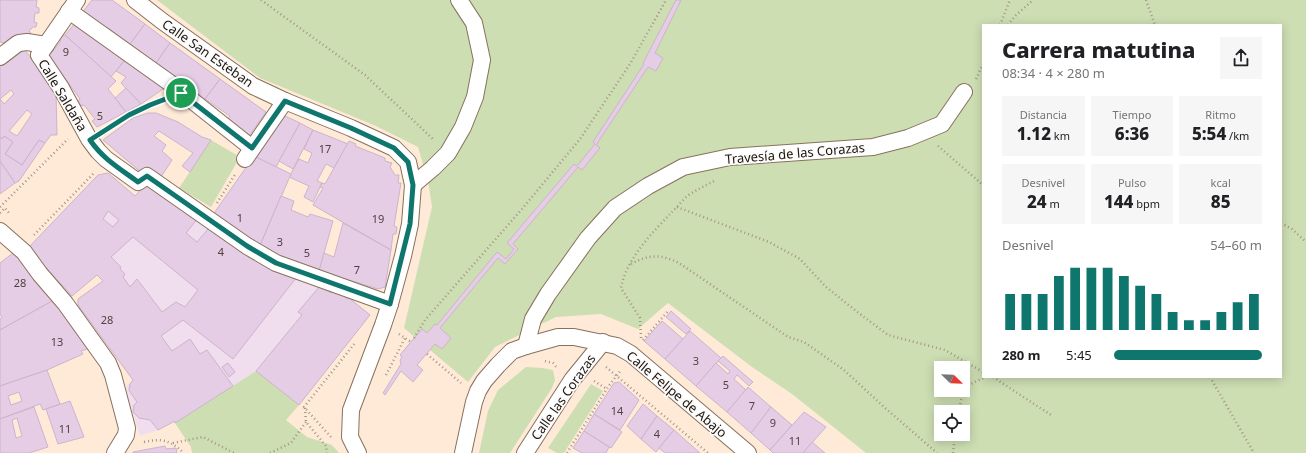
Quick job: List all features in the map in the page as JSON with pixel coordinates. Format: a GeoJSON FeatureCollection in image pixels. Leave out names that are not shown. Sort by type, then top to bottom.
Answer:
{"type":"FeatureCollection","features":[{"type":"Feature","properties":{"kind":"street","name":"Calle San Esteban"},"geometry":{"type":"LineString","coordinates":[[135,0],[253,86],[394,148],[408,162],[413,185],[410,224],[390,304],[351,410],[350,437],[358,453]]}},
{"type":"Feature","properties":{"kind":"street"},"geometry":{"type":"LineString","coordinates":[[413,185],[448,153],[463,127],[475,97],[482,60],[474,23],[459,0]]}},
{"type":"Feature","properties":{"kind":"street","name":"Calle Saldaña"},"geometry":{"type":"LineString","coordinates":[[207,218],[147,176],[138,182],[98,152],[81,126],[61,88],[39,55],[73,6],[248,154]]}},
{"type":"Feature","properties":{"kind":"street"},"geometry":{"type":"LineString","coordinates":[[0,57],[18,43],[27,42],[46,45]]}},
{"type":"Feature","properties":{"kind":"street","name":"Travesía de las Corazas"},"geometry":{"type":"LineString","coordinates":[[526,346],[536,313],[588,238],[615,208],[648,186],[683,167],[730,157],[873,147],[908,138],[942,124],[964,92]]}},
{"type":"Feature","properties":{"kind":"street"},"geometry":{"type":"LineString","coordinates":[[248,154],[285,101]]}},
{"type":"Feature","properties":{"kind":"street"},"geometry":{"type":"LineString","coordinates":[[207,218],[247,246],[276,263],[390,304]]}},
{"type":"Feature","properties":{"kind":"street"},"geometry":{"type":"LineString","coordinates":[[0,231],[24,252],[40,274],[65,303],[108,363],[113,375],[127,428],[126,435],[117,450]]}},
{"type":"Feature","properties":{"kind":"street"},"geometry":{"type":"LineString","coordinates":[[463,453],[474,402],[478,391],[484,381],[512,351],[558,337],[574,337],[603,342]]}},
{"type":"Feature","properties":{"kind":"street","name":"Calle las Corazas"},"geometry":{"type":"LineString","coordinates":[[525,453],[572,380],[603,342]]}},
{"type":"Feature","properties":{"kind":"street","name":"Calle Felipe de Abajo"},"geometry":{"type":"LineString","coordinates":[[603,342],[617,346],[632,354],[748,453]]}},
{"type":"Feature","properties":{"kind":"path"},"geometry":{"type":"LineString","coordinates":[[261,0],[365,75],[448,153]]}},
{"type":"Feature","properties":{"kind":"path"},"geometry":{"type":"LineString","coordinates":[[414,338],[425,320],[517,215],[580,139],[630,64],[666,0]]}},
{"type":"Feature","properties":{"kind":"path"},"geometry":{"type":"LineString","coordinates":[[1000,24],[1010,0]]}},
{"type":"Feature","properties":{"kind":"path"},"geometry":{"type":"LineString","coordinates":[[1009,24],[1015,16],[1034,0]]}},
{"type":"Feature","properties":{"kind":"path"},"geometry":{"type":"LineString","coordinates":[[1146,0],[1155,24]]}},
{"type":"Feature","properties":{"kind":"path","name":"Calle Saldaña"},"geometry":{"type":"LineString","coordinates":[[90,140],[129,115],[174,91]]}},
{"type":"Feature","properties":{"kind":"path"},"geometry":{"type":"LineString","coordinates":[[0,206],[81,126]]}},
{"type":"Feature","properties":{"kind":"path"},"geometry":{"type":"LineString","coordinates":[[922,132],[982,184]]}},
{"type":"Feature","properties":{"kind":"path"},"geometry":{"type":"LineString","coordinates":[[207,218],[248,154]]}},
{"type":"Feature","properties":{"kind":"path"},"geometry":{"type":"LineString","coordinates":[[46,223],[91,176]]}},
{"type":"Feature","properties":{"kind":"path"},"geometry":{"type":"LineString","coordinates":[[640,327],[640,318],[621,288],[622,281],[629,265],[638,252],[687,197],[718,179]]}},
{"type":"Feature","properties":{"kind":"path"},"geometry":{"type":"LineString","coordinates":[[677,207],[769,242],[800,259],[826,287],[888,335],[945,350],[982,371]]}},
{"type":"Feature","properties":{"kind":"path"},"geometry":{"type":"LineString","coordinates":[[1282,224],[1292,229],[1306,242]]}},
{"type":"Feature","properties":{"kind":"path"},"geometry":{"type":"LineString","coordinates":[[629,265],[651,256],[668,258],[679,263],[788,337],[804,342],[824,354],[937,453]]}},
{"type":"Feature","properties":{"kind":"path"},"geometry":{"type":"LineString","coordinates":[[641,342],[669,310]]}},
{"type":"Feature","properties":{"kind":"path"},"geometry":{"type":"LineString","coordinates":[[398,334],[412,342]]}},
{"type":"Feature","properties":{"kind":"path"},"geometry":{"type":"LineString","coordinates":[[385,376],[405,338]]}},
{"type":"Feature","properties":{"kind":"path"},"geometry":{"type":"LineString","coordinates":[[327,453],[326,446],[306,422],[304,407],[356,342]]}},
{"type":"Feature","properties":{"kind":"path"},"geometry":{"type":"LineString","coordinates":[[427,354],[463,384]]}},
{"type":"Feature","properties":{"kind":"path"},"geometry":{"type":"LineString","coordinates":[[540,359],[552,363],[558,369],[559,373]]}},
{"type":"Feature","properties":{"kind":"path"},"geometry":{"type":"LineString","coordinates":[[567,453],[617,375],[708,453]]}},
{"type":"Feature","properties":{"kind":"path"},"geometry":{"type":"LineString","coordinates":[[960,405],[965,390],[973,382],[983,378]]}},
{"type":"Feature","properties":{"kind":"path"},"geometry":{"type":"LineString","coordinates":[[995,378],[1051,415]]}},
{"type":"Feature","properties":{"kind":"path"},"geometry":{"type":"LineString","coordinates":[[1211,378],[1254,453]]}},
{"type":"Feature","properties":{"kind":"path"},"geometry":{"type":"LineString","coordinates":[[591,379],[607,389]]}},
{"type":"Feature","properties":{"kind":"path"},"geometry":{"type":"LineString","coordinates":[[304,407],[334,441]]}},
{"type":"Feature","properties":{"kind":"path"},"geometry":{"type":"LineString","coordinates":[[270,453],[291,443],[306,422]]}},
{"type":"Feature","properties":{"kind":"path"},"geometry":{"type":"LineString","coordinates":[[117,450],[160,440],[173,443],[203,437],[234,453]]}},
{"type":"Feature","properties":{"kind":"path"},"geometry":{"type":"LineString","coordinates":[[953,453],[954,441]]}},
{"type":"Feature","properties":{"kind":"path"},"geometry":{"type":"LineString","coordinates":[[173,443],[184,453]]}},
{"type":"Feature","properties":{"kind":"shaded area"},"geometry":{"type":"Polygon","coordinates":[[[108,173],[135,196],[148,182],[300,279],[299,281],[313,286],[324,287],[331,293],[341,294],[348,299],[349,298],[370,315],[299,405],[256,371],[175,423],[174,421],[158,430],[140,436],[126,391],[127,385],[133,380],[78,305],[78,299],[103,281],[97,275],[72,296],[28,248],[98,175],[108,173]]]}},
{"type":"Feature","properties":{"kind":"green space"},"geometry":{"type":"Polygon","coordinates":[[[157,0],[1306,0],[1306,453],[866,453],[792,394],[752,367],[668,303],[638,329],[601,314],[556,317],[495,347],[468,382],[404,328],[432,207],[428,181],[418,147],[376,126],[260,78],[157,0]]]}},
{"type":"Feature","properties":{"kind":"green space"},"geometry":{"type":"Polygon","coordinates":[[[211,140],[240,157],[211,207],[179,188],[211,140]]]}},
{"type":"Feature","properties":{"kind":"green space"},"geometry":{"type":"Polygon","coordinates":[[[526,367],[553,370],[555,380],[552,388],[510,453],[479,453],[488,411],[498,390],[526,367]]]}},
{"type":"Feature","properties":{"kind":"green space"},"geometry":{"type":"Polygon","coordinates":[[[256,371],[299,405],[286,420],[307,437],[332,445],[339,453],[192,453],[191,447],[175,423],[256,371]]]}},
{"type":"Feature","properties":{"kind":"green space"},"geometry":{"type":"Polygon","coordinates":[[[591,384],[603,391],[564,453],[557,453],[548,448],[591,384]]]}},
{"type":"Feature","properties":{"kind":"building"},"geometry":{"type":"Polygon","coordinates":[[[0,0],[37,0],[36,7],[39,8],[39,13],[35,13],[34,22],[37,23],[36,27],[33,27],[29,31],[31,33],[29,36],[6,43],[0,42],[0,0]]]}},
{"type":"Feature","properties":{"kind":"building"},"geometry":{"type":"Polygon","coordinates":[[[92,0],[112,0],[145,24],[130,44],[107,27],[105,31],[81,14],[92,0]]]}},
{"type":"Feature","properties":{"kind":"building"},"geometry":{"type":"Polygon","coordinates":[[[676,0],[681,0],[655,53],[663,58],[656,71],[648,67],[596,145],[600,148],[582,170],[578,167],[513,244],[518,249],[505,264],[498,258],[440,328],[451,338],[442,349],[435,344],[417,365],[423,370],[413,382],[401,371],[385,395],[383,393],[401,364],[400,360],[402,357],[400,355],[414,338],[422,329],[427,333],[435,324],[437,325],[497,252],[506,259],[514,249],[507,243],[574,164],[577,166],[595,144],[593,142],[644,64],[643,63],[676,0]]]}},
{"type":"Feature","properties":{"kind":"building"},"geometry":{"type":"Polygon","coordinates":[[[76,22],[124,61],[111,77],[65,35],[76,22]]]}},
{"type":"Feature","properties":{"kind":"building"},"geometry":{"type":"Polygon","coordinates":[[[145,24],[170,43],[156,63],[130,44],[145,24]]]}},
{"type":"Feature","properties":{"kind":"building"},"geometry":{"type":"Polygon","coordinates":[[[63,35],[65,35],[116,81],[108,89],[126,112],[97,127],[92,121],[95,119],[84,105],[82,106],[78,101],[80,99],[49,56],[61,41],[59,40],[63,35]]]}},
{"type":"Feature","properties":{"kind":"building"},"geometry":{"type":"Polygon","coordinates":[[[170,43],[220,79],[205,99],[156,63],[170,43]]]}},
{"type":"Feature","properties":{"kind":"building"},"geometry":{"type":"Polygon","coordinates":[[[21,46],[38,66],[56,93],[57,135],[51,135],[45,143],[39,140],[22,165],[5,154],[13,142],[4,136],[2,139],[0,137],[0,99],[0,63],[21,46]],[[11,90],[0,99],[4,104],[14,94],[11,90]],[[27,110],[9,131],[17,136],[32,114],[27,110]]]}},
{"type":"Feature","properties":{"kind":"building"},"geometry":{"type":"Polygon","coordinates":[[[125,60],[166,87],[141,104],[121,83],[126,77],[116,71],[125,60]]]}},
{"type":"Feature","properties":{"kind":"building"},"geometry":{"type":"Polygon","coordinates":[[[220,79],[266,112],[249,136],[227,120],[230,116],[205,99],[220,79]]]}},
{"type":"Feature","properties":{"kind":"building"},"geometry":{"type":"Polygon","coordinates":[[[126,88],[141,104],[126,112],[115,98],[126,88]]]}},
{"type":"Feature","properties":{"kind":"building"},"geometry":{"type":"Polygon","coordinates":[[[148,113],[156,113],[178,122],[202,137],[211,140],[190,172],[182,166],[193,153],[159,131],[154,136],[166,145],[162,151],[172,160],[161,177],[148,168],[143,174],[103,140],[133,118],[148,113]]]}},
{"type":"Feature","properties":{"kind":"building"},"geometry":{"type":"Polygon","coordinates":[[[283,115],[300,123],[276,167],[254,156],[283,115]]]}},
{"type":"Feature","properties":{"kind":"building"},"geometry":{"type":"Polygon","coordinates":[[[300,123],[313,130],[293,169],[279,161],[300,123]]]}},
{"type":"Feature","properties":{"kind":"building"},"geometry":{"type":"Polygon","coordinates":[[[313,130],[348,144],[334,168],[326,164],[317,181],[322,183],[313,202],[304,197],[309,186],[289,177],[299,159],[308,163],[312,153],[304,149],[313,130]]]}},
{"type":"Feature","properties":{"kind":"building"},"geometry":{"type":"Polygon","coordinates":[[[4,136],[13,142],[5,154],[22,165],[39,140],[45,143],[19,181],[15,183],[0,161],[0,137],[2,139],[4,136]]]}},
{"type":"Feature","properties":{"kind":"building"},"geometry":{"type":"Polygon","coordinates":[[[349,141],[356,144],[355,146],[385,158],[385,161],[392,163],[390,167],[395,175],[399,175],[398,183],[401,183],[394,226],[397,227],[396,234],[393,234],[391,250],[313,205],[323,188],[320,187],[322,183],[325,184],[349,141]]]}},
{"type":"Feature","properties":{"kind":"building"},"geometry":{"type":"Polygon","coordinates":[[[254,156],[291,174],[259,248],[212,216],[254,156]]]}},
{"type":"Feature","properties":{"kind":"building"},"geometry":{"type":"Polygon","coordinates":[[[0,161],[15,183],[0,194],[0,161]]]}},
{"type":"Feature","properties":{"kind":"building"},"geometry":{"type":"Polygon","coordinates":[[[108,173],[135,196],[148,182],[199,217],[186,233],[197,242],[209,228],[296,278],[233,359],[183,320],[161,336],[172,351],[190,339],[200,354],[207,350],[233,386],[175,423],[175,421],[158,430],[150,420],[139,418],[133,412],[134,405],[137,402],[129,390],[130,384],[133,380],[78,305],[78,299],[103,281],[97,275],[72,296],[28,248],[98,175],[108,173]],[[108,211],[103,219],[113,227],[119,220],[108,211]],[[133,237],[111,257],[121,267],[120,269],[125,274],[123,277],[130,287],[137,279],[162,312],[176,302],[185,307],[198,290],[133,237]]]}},
{"type":"Feature","properties":{"kind":"building"},"geometry":{"type":"Polygon","coordinates":[[[281,196],[294,201],[291,210],[308,217],[310,214],[333,221],[319,271],[259,248],[281,196]]]}},
{"type":"Feature","properties":{"kind":"building"},"geometry":{"type":"Polygon","coordinates":[[[343,223],[391,250],[385,287],[378,289],[319,271],[324,253],[334,257],[343,223]]]}},
{"type":"Feature","properties":{"kind":"building"},"geometry":{"type":"Polygon","coordinates":[[[17,250],[54,300],[0,330],[0,319],[2,317],[0,314],[0,263],[17,250]]]}},
{"type":"Feature","properties":{"kind":"building"},"geometry":{"type":"Polygon","coordinates":[[[320,286],[331,293],[333,290],[348,299],[349,298],[370,315],[299,405],[256,371],[302,315],[298,312],[320,286]]]}},
{"type":"Feature","properties":{"kind":"building"},"geometry":{"type":"Polygon","coordinates":[[[54,300],[90,348],[81,351],[83,354],[47,370],[0,386],[0,330],[54,300]]]}},
{"type":"Feature","properties":{"kind":"building"},"geometry":{"type":"Polygon","coordinates":[[[671,311],[691,329],[686,334],[666,317],[671,311]]]}},
{"type":"Feature","properties":{"kind":"building"},"geometry":{"type":"Polygon","coordinates":[[[662,321],[683,339],[665,359],[644,341],[662,321]]]}},
{"type":"Feature","properties":{"kind":"building"},"geometry":{"type":"Polygon","coordinates":[[[690,331],[721,358],[696,386],[665,359],[690,331]]]}},
{"type":"Feature","properties":{"kind":"building"},"geometry":{"type":"Polygon","coordinates":[[[723,356],[753,382],[749,386],[737,375],[734,379],[746,390],[727,412],[696,386],[716,363],[728,374],[730,371],[718,361],[723,356]]]}},
{"type":"Feature","properties":{"kind":"building"},"geometry":{"type":"Polygon","coordinates":[[[228,363],[235,372],[229,377],[222,367],[228,363]]]}},
{"type":"Feature","properties":{"kind":"building"},"geometry":{"type":"Polygon","coordinates":[[[47,370],[60,404],[43,410],[40,404],[0,419],[0,386],[47,370]],[[19,392],[8,396],[11,405],[22,401],[19,392]]]}},
{"type":"Feature","properties":{"kind":"building"},"geometry":{"type":"Polygon","coordinates":[[[619,382],[639,400],[620,430],[594,414],[614,383],[619,382]]]}},
{"type":"Feature","properties":{"kind":"building"},"geometry":{"type":"Polygon","coordinates":[[[748,387],[771,407],[751,433],[727,412],[748,387]]]}},
{"type":"Feature","properties":{"kind":"building"},"geometry":{"type":"Polygon","coordinates":[[[70,401],[84,437],[58,444],[46,409],[70,401]]]}},
{"type":"Feature","properties":{"kind":"building"},"geometry":{"type":"Polygon","coordinates":[[[643,404],[657,416],[641,439],[627,426],[643,404]]]}},
{"type":"Feature","properties":{"kind":"building"},"geometry":{"type":"Polygon","coordinates":[[[34,407],[48,447],[29,453],[0,453],[0,419],[34,407]],[[17,418],[12,420],[16,438],[22,436],[17,418]]]}},
{"type":"Feature","properties":{"kind":"building"},"geometry":{"type":"Polygon","coordinates":[[[771,407],[792,425],[770,450],[751,433],[771,407]]]}},
{"type":"Feature","properties":{"kind":"building"},"geometry":{"type":"Polygon","coordinates":[[[804,412],[826,427],[803,453],[773,453],[770,450],[804,412]]]}},
{"type":"Feature","properties":{"kind":"building"},"geometry":{"type":"Polygon","coordinates":[[[594,414],[622,432],[611,448],[584,431],[594,414]]]}},
{"type":"Feature","properties":{"kind":"building"},"geometry":{"type":"Polygon","coordinates":[[[657,416],[674,430],[656,452],[641,439],[657,416]]]}},
{"type":"Feature","properties":{"kind":"building"},"geometry":{"type":"Polygon","coordinates":[[[674,430],[700,453],[665,453],[659,448],[674,430]]]}},
{"type":"Feature","properties":{"kind":"building"},"geometry":{"type":"Polygon","coordinates":[[[584,431],[609,447],[606,453],[582,453],[573,448],[584,431]]]}},
{"type":"Feature","properties":{"kind":"building"},"geometry":{"type":"Polygon","coordinates":[[[812,442],[825,453],[803,453],[812,442]]]}},
{"type":"Feature","properties":{"kind":"building"},"geometry":{"type":"Polygon","coordinates":[[[165,446],[166,449],[176,448],[177,453],[133,453],[133,452],[165,446]]]}},
{"type":"Feature","properties":{"kind":"route"},"geometry":{"type":"LineString","coordinates":[[181,93],[252,148],[285,101],[351,128],[394,148],[408,162],[413,185],[410,224],[390,304],[276,263],[247,246],[147,176],[138,182],[98,152],[90,140],[129,115],[181,93]]}}]}
